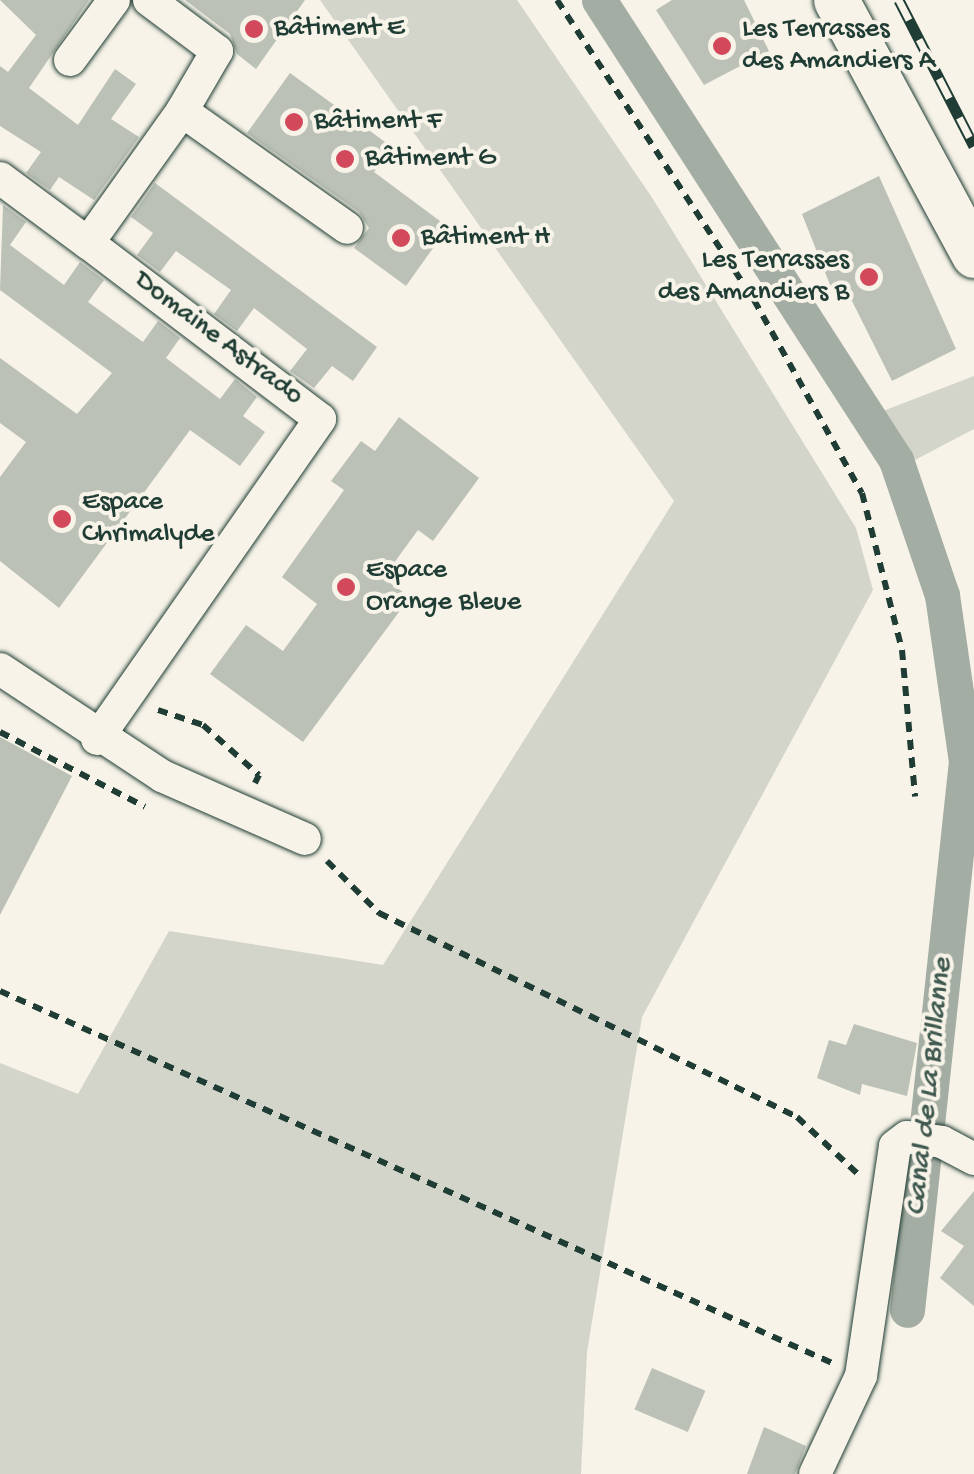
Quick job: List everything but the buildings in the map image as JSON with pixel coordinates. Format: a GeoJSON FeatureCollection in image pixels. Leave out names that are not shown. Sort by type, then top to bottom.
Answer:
{"type":"FeatureCollection","features":[{"type":"Feature","properties":{"kind":"street"},"geometry":{"type":"LineString","coordinates":[[70,60],[114,0]]}},
{"type":"Feature","properties":{"kind":"street"},"geometry":{"type":"LineString","coordinates":[[88,243],[182,111],[217,50],[149,0]]}},
{"type":"Feature","properties":{"kind":"street"},"geometry":{"type":"LineString","coordinates":[[836,0],[974,255]]}},
{"type":"Feature","properties":{"kind":"street"},"geometry":{"type":"LineString","coordinates":[[182,111],[347,228]]}},
{"type":"Feature","properties":{"kind":"street","name":"Domaine Astrado"},"geometry":{"type":"LineString","coordinates":[[0,178],[320,419],[102,730]]}},
{"type":"Feature","properties":{"kind":"street"},"geometry":{"type":"LineString","coordinates":[[0,668],[102,730],[305,838]]}},
{"type":"Feature","properties":{"kind":"street"},"geometry":{"type":"LineString","coordinates":[[816,1474],[861,1376],[895,1146],[928,1140],[974,1159]]}},
{"type":"Feature","properties":{"kind":"path"},"geometry":{"type":"LineString","coordinates":[[557,0],[754,300],[862,493],[902,650],[916,796]]}},
{"type":"Feature","properties":{"kind":"path"},"geometry":{"type":"LineString","coordinates":[[102,730],[169,708],[203,725],[258,775],[253,788]]}},
{"type":"Feature","properties":{"kind":"path"},"geometry":{"type":"LineString","coordinates":[[0,732],[147,808]]}},
{"type":"Feature","properties":{"kind":"path"},"geometry":{"type":"LineString","coordinates":[[305,838],[379,913],[797,1117],[858,1175],[889,1184]]}},
{"type":"Feature","properties":{"kind":"path"},"geometry":{"type":"LineString","coordinates":[[0,991],[861,1376]]}},
{"type":"Feature","properties":{"kind":"shaded area"},"geometry":{"type":"Polygon","coordinates":[[[320,0],[517,0],[651,196],[856,528],[873,590],[642,1017],[587,1352],[581,1474],[0,1474],[0,1063],[78,1094],[169,931],[383,965],[674,501],[320,0]]]}},
{"type":"Feature","properties":{"kind":"shaded area"},"geometry":{"type":"Polygon","coordinates":[[[974,376],[974,429],[911,462],[883,411],[974,376]]]}},
{"type":"Feature","properties":{"kind":"waterway","name":"Canal de La Brillanne"},"geometry":{"type":"LineString","coordinates":[[599,0],[896,460],[942,595],[966,761],[907,1310]]}},
{"type":"Feature","properties":{"kind":"railway"},"geometry":{"type":"LineString","coordinates":[[899,0],[974,146]]}},
{"type":"Feature","properties":{"kind":"place","name":"Bâtiment E"},"geometry":{"type":"Point","coordinates":[254,29]}},
{"type":"Feature","properties":{"kind":"place","name":"Les Terrasses des Amandiers A"},"geometry":{"type":"Point","coordinates":[722,46]}},
{"type":"Feature","properties":{"kind":"place","name":"Bâtiment F"},"geometry":{"type":"Point","coordinates":[294,122]}},
{"type":"Feature","properties":{"kind":"place","name":"Bâtiment G"},"geometry":{"type":"Point","coordinates":[345,159]}},
{"type":"Feature","properties":{"kind":"place","name":"Bâtiment H"},"geometry":{"type":"Point","coordinates":[401,238]}},
{"type":"Feature","properties":{"kind":"place","name":"Les Terrasses des Amandiers B"},"geometry":{"type":"Point","coordinates":[869,277]}},
{"type":"Feature","properties":{"kind":"place","name":"Espace Chrimalyde"},"geometry":{"type":"Point","coordinates":[62,519]}},
{"type":"Feature","properties":{"kind":"place","name":"Espace Orange Bleue"},"geometry":{"type":"Point","coordinates":[346,587]}}]}
